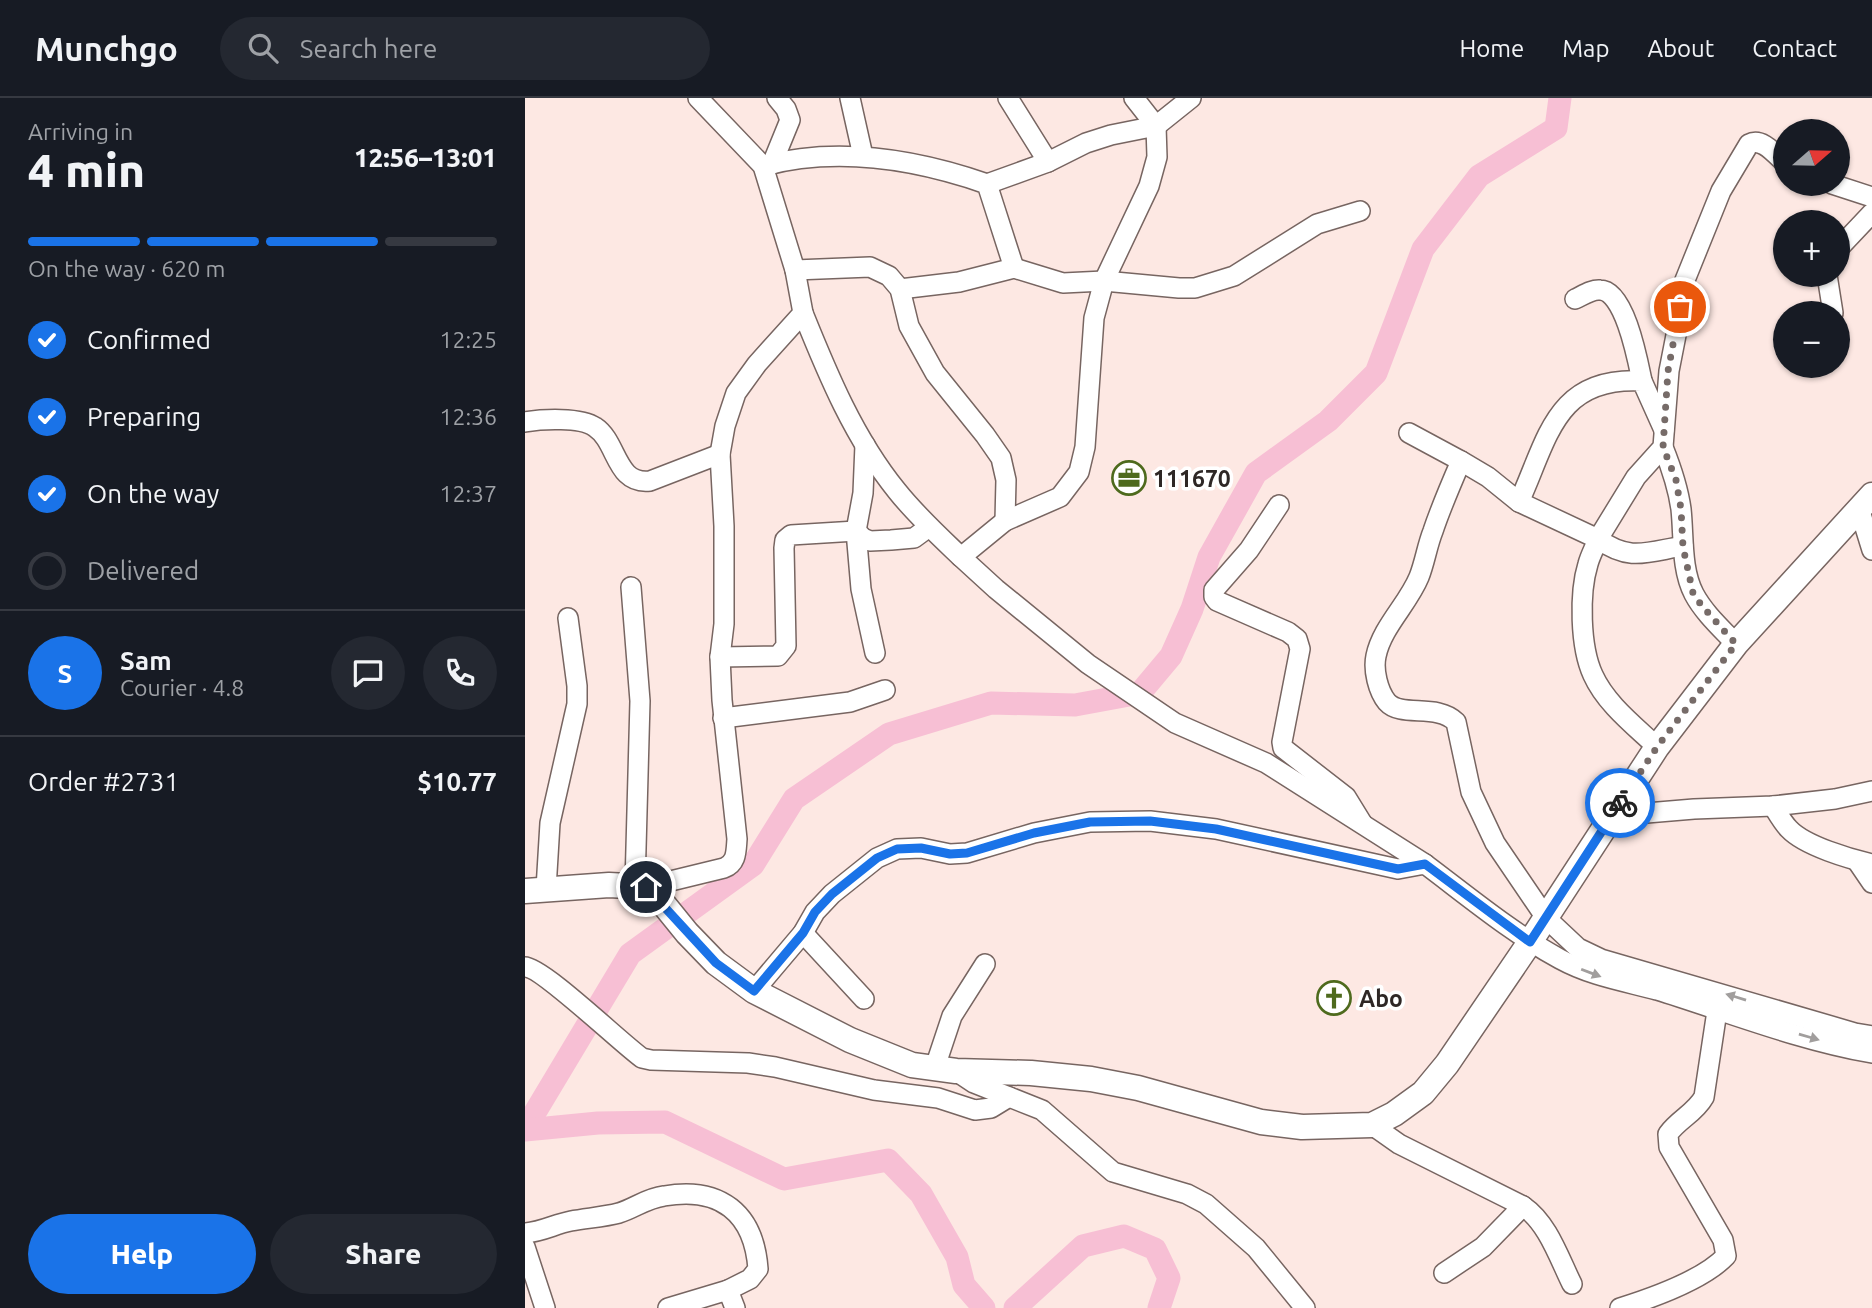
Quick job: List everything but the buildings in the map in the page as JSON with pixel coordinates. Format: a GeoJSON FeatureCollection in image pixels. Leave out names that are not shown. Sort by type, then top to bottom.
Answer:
{"type":"FeatureCollection","features":[{"type":"Feature","properties":{"kind":"main road"},"geometry":{"type":"LineString","coordinates":[[536,890],[641,886],[667,909],[729,974],[754,991],[862,1045],[912,1065],[1091,1079],[1138,1088],[1261,1122],[1302,1127],[1372,1125],[1394,1114],[1423,1093],[1447,1064],[1657,747],[1736,644],[1866,501]]}},
{"type":"Feature","properties":{"kind":"street"},"geometry":{"type":"LineString","coordinates":[[698,98],[767,165],[795,270],[803,313],[839,399],[865,445],[896,490],[929,527],[996,589],[1088,664],[1175,723],[1266,763],[1425,864],[1530,942],[1593,975],[1656,990],[1717,1011],[1848,1049],[1872,1053]]}},
{"type":"Feature","properties":{"kind":"street"},"geometry":{"type":"LineString","coordinates":[[767,165],[790,120],[786,109],[777,98]]}},
{"type":"Feature","properties":{"kind":"street"},"geometry":{"type":"LineString","coordinates":[[850,98],[863,156]]}},
{"type":"Feature","properties":{"kind":"street"},"geometry":{"type":"LineString","coordinates":[[1008,98],[1048,162]]}},
{"type":"Feature","properties":{"kind":"street"},"geometry":{"type":"LineString","coordinates":[[961,557],[1005,521],[1060,497],[1079,472],[1085,447],[1094,318],[1104,281],[1149,186],[1157,157],[1156,127],[1134,98]]}},
{"type":"Feature","properties":{"kind":"street"},"geometry":{"type":"LineString","coordinates":[[767,165],[805,159],[863,156],[891,159],[955,173],[987,184],[1048,162],[1086,143],[1111,135],[1156,127],[1191,98]]}},
{"type":"Feature","properties":{"kind":"street"},"geometry":{"type":"LineString","coordinates":[[1657,747],[1613,704],[1593,675],[1583,631],[1584,581],[1598,539],[1636,477],[1664,439],[1668,371],[1678,325],[1681,290],[1721,191],[1753,141],[1760,142],[1773,153]]}},
{"type":"Feature","properties":{"kind":"street"},"geometry":{"type":"LineString","coordinates":[[987,184],[1014,268]]}},
{"type":"Feature","properties":{"kind":"street"},"geometry":{"type":"LineString","coordinates":[[1850,190],[1872,197]]}},
{"type":"Feature","properties":{"kind":"street"},"geometry":{"type":"LineString","coordinates":[[900,289],[959,282],[1014,268],[1063,284],[1104,281],[1179,288],[1214,283],[1234,276],[1317,224],[1360,211]]}},
{"type":"Feature","properties":{"kind":"street"},"geometry":{"type":"LineString","coordinates":[[1850,236],[1872,213]]}},
{"type":"Feature","properties":{"kind":"street"},"geometry":{"type":"LineString","coordinates":[[795,270],[870,267],[889,276],[900,289],[909,326],[935,373],[1000,458],[1006,480],[1005,521]]}},
{"type":"Feature","properties":{"kind":"street"},"geometry":{"type":"LineString","coordinates":[[1574,299],[1600,290],[1608,292],[1626,321],[1642,381],[1676,480],[1683,547],[1693,593],[1736,644]]}},
{"type":"Feature","properties":{"kind":"street"},"geometry":{"type":"LineString","coordinates":[[631,587],[640,701],[641,886],[725,868],[735,859],[737,839],[723,718],[720,657],[724,624],[724,526],[720,454],[725,426],[736,393],[757,364],[803,313]]}},
{"type":"Feature","properties":{"kind":"street"},"geometry":{"type":"LineString","coordinates":[[1519,502],[1546,434],[1568,403],[1599,386],[1629,380],[1642,381]]}},
{"type":"Feature","properties":{"kind":"street"},"geometry":{"type":"LineString","coordinates":[[525,422],[540,419],[594,425],[603,434],[625,472],[639,482],[650,481],[720,454]]}},
{"type":"Feature","properties":{"kind":"street"},"geometry":{"type":"LineString","coordinates":[[1409,433],[1488,477],[1519,502],[1598,539],[1615,551],[1628,554],[1683,547]]}},
{"type":"Feature","properties":{"kind":"street"},"geometry":{"type":"LineString","coordinates":[[865,445],[863,493],[856,531],[861,589],[875,653]]}},
{"type":"Feature","properties":{"kind":"street"},"geometry":{"type":"LineString","coordinates":[[1461,461],[1432,533],[1419,577],[1382,640],[1376,656],[1375,670],[1387,701],[1395,708],[1449,715],[1456,722],[1471,792],[1487,829],[1546,918],[1578,948],[1601,959],[1872,1036]]}},
{"type":"Feature","properties":{"kind":"street"},"geometry":{"type":"LineString","coordinates":[[1866,501],[1872,551]]}},
{"type":"Feature","properties":{"kind":"street"},"geometry":{"type":"LineString","coordinates":[[1279,506],[1249,550],[1214,590],[1214,597],[1217,601],[1288,632],[1297,639],[1300,649],[1283,748],[1346,797],[1364,827]]}},
{"type":"Feature","properties":{"kind":"street"},"geometry":{"type":"LineString","coordinates":[[720,657],[778,656],[783,652],[786,646],[785,540],[791,535],[856,531],[870,541],[891,540],[913,538],[929,527]]}},
{"type":"Feature","properties":{"kind":"street"},"geometry":{"type":"LineString","coordinates":[[536,890],[557,783],[577,704],[568,618]]}},
{"type":"Feature","properties":{"kind":"street"},"geometry":{"type":"LineString","coordinates":[[723,718],[850,702],[885,690]]}},
{"type":"Feature","properties":{"kind":"street"},"geometry":{"type":"LineString","coordinates":[[1611,816],[1773,806],[1835,799],[1872,791]]}},
{"type":"Feature","properties":{"kind":"street"},"geometry":{"type":"LineString","coordinates":[[1773,806],[1790,831],[1809,842],[1864,862],[1872,883]]}},
{"type":"Feature","properties":{"kind":"street"},"geometry":{"type":"LineString","coordinates":[[754,991],[832,894],[877,858],[897,849],[921,848],[950,854],[967,853],[1034,833],[1090,822],[1150,821],[1216,829],[1398,869],[1425,864]]}},
{"type":"Feature","properties":{"kind":"street"},"geometry":{"type":"LineString","coordinates":[[803,933],[864,999]]}},
{"type":"Feature","properties":{"kind":"street"},"geometry":{"type":"LineString","coordinates":[[985,964],[952,1016],[945,1069],[1042,1110],[1113,1172],[1187,1194],[1206,1204],[1256,1248],[1305,1308]]}},
{"type":"Feature","properties":{"kind":"street"},"geometry":{"type":"LineString","coordinates":[[525,967],[530,967],[573,998],[600,1025],[635,1053],[651,1060],[748,1063],[775,1067],[874,1090],[938,1098],[975,1110],[991,1108],[1009,1097]]}},
{"type":"Feature","properties":{"kind":"street"},"geometry":{"type":"LineString","coordinates":[[1620,1308],[1656,1297],[1717,1265],[1725,1256],[1723,1240],[1669,1147],[1668,1133],[1674,1125],[1698,1107],[1704,1097],[1717,1011]]}},
{"type":"Feature","properties":{"kind":"street"},"geometry":{"type":"LineString","coordinates":[[1372,1125],[1399,1143],[1534,1213],[1572,1284]]}},
{"type":"Feature","properties":{"kind":"street"},"geometry":{"type":"LineString","coordinates":[[525,1233],[620,1213],[646,1200],[663,1196],[683,1194],[713,1197],[733,1209],[747,1226],[757,1248],[758,1269],[731,1299],[668,1308]]}},
{"type":"Feature","properties":{"kind":"street"},"geometry":{"type":"LineString","coordinates":[[1444,1273],[1483,1247],[1523,1206]]}},
{"type":"Feature","properties":{"kind":"street"},"geometry":{"type":"LineString","coordinates":[[525,1247],[545,1308]]}},
{"type":"Feature","properties":{"kind":"waterway"},"geometry":{"type":"LineString","coordinates":[[525,1129],[630,954],[753,865],[794,799],[889,734],[991,703],[1075,705],[1140,693],[1171,656],[1192,609],[1209,557],[1256,473],[1328,421],[1376,373],[1423,249],[1479,176],[1556,128],[1560,98]]}},
{"type":"Feature","properties":{"kind":"waterway"},"geometry":{"type":"LineString","coordinates":[[525,1130],[598,1123],[665,1122],[784,1179],[888,1160],[921,1194],[957,1257],[964,1285],[984,1308]]}},
{"type":"Feature","properties":{"kind":"waterway"},"geometry":{"type":"LineString","coordinates":[[1015,1308],[1083,1246],[1124,1236],[1155,1249],[1169,1278],[1159,1308]]}},
{"type":"Feature","properties":{"kind":"way so far"},"geometry":{"type":"LineString","coordinates":[[1620,803],[1657,747],[1736,644],[1693,593],[1683,547],[1676,480],[1663,447],[1668,371],[1680,307]]}},
{"type":"Feature","properties":{"kind":"place","name":"111670"},"geometry":{"type":"Point","coordinates":[1129,478]}},
{"type":"Feature","properties":{"kind":"place","name":"Abo"},"geometry":{"type":"Point","coordinates":[1334,998]}},
{"type":"Feature","properties":{"kind":"route"},"geometry":{"type":"LineString","coordinates":[[646,887],[716,963],[754,991],[832,894],[877,858],[897,849],[921,848],[950,854],[967,853],[1034,833],[1090,822],[1150,821],[1216,829],[1398,869],[1425,864],[1530,942],[1620,803]]}}]}
